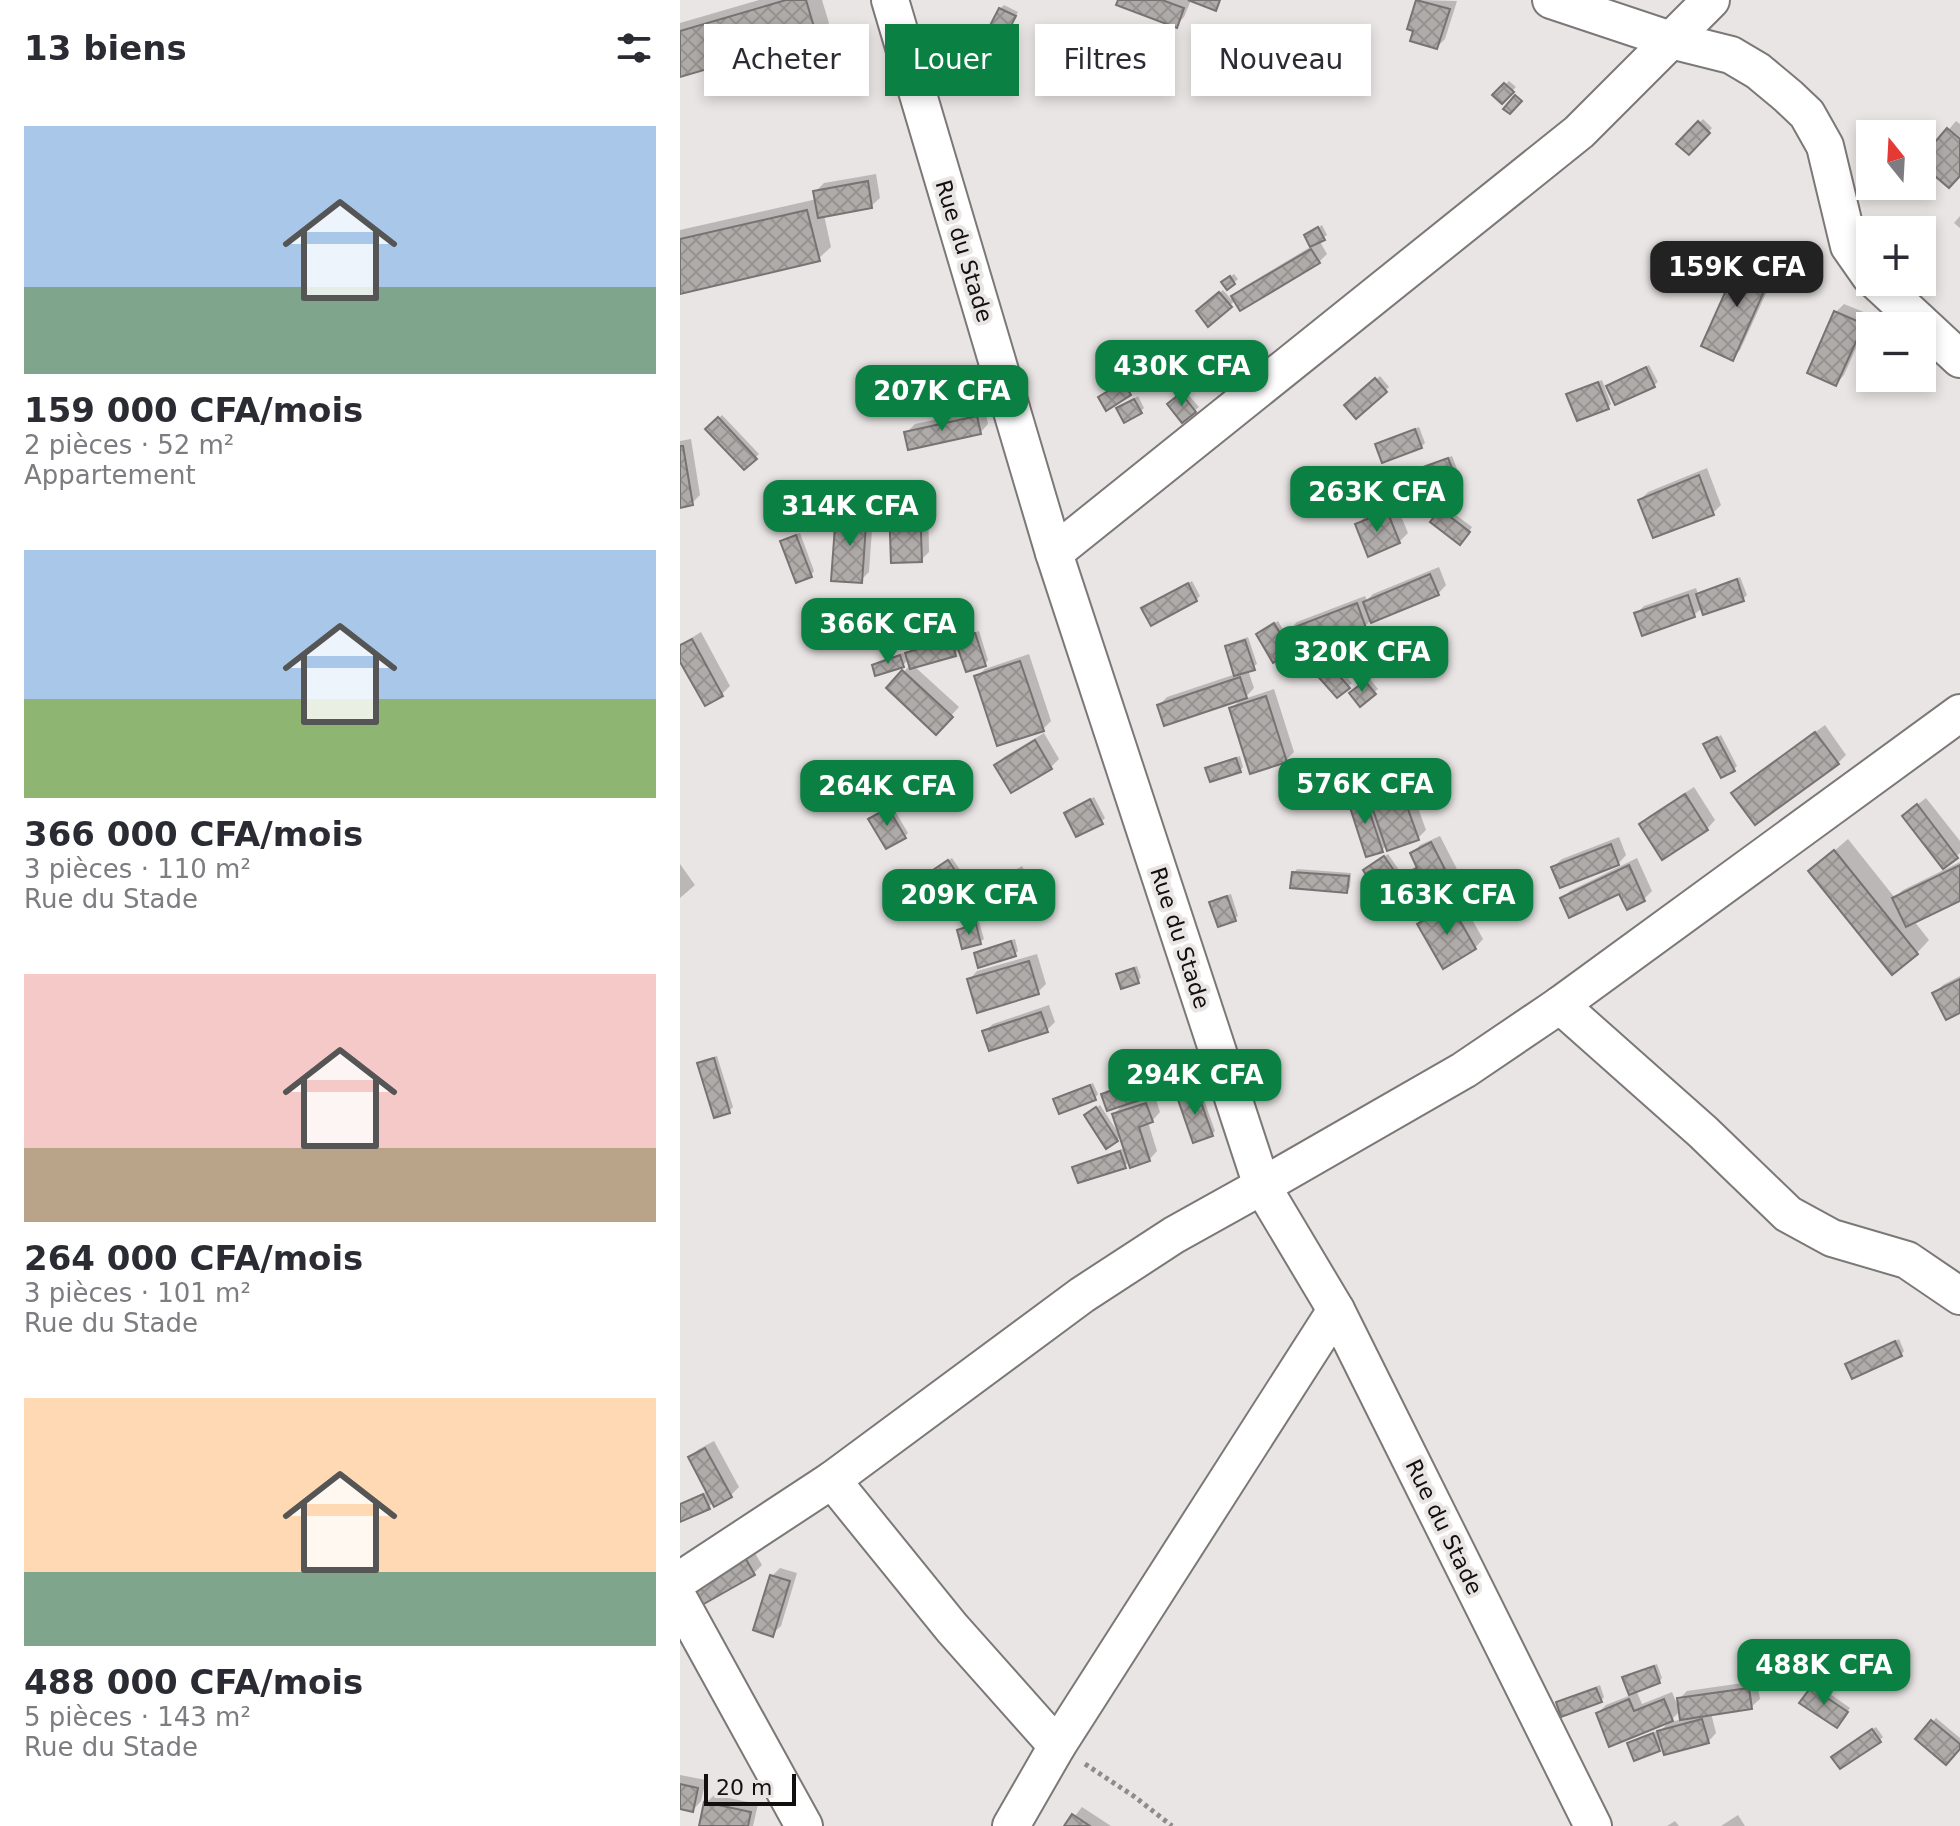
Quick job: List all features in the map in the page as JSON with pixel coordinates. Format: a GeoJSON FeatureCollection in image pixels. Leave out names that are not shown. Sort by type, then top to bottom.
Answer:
{"type":"FeatureCollection","features":[{"type":"Feature","properties":{"kind":"street","name":"Rue du Stade"},"geometry":{"type":"LineString","coordinates":[[890,0],[1054,553],[1262,1186],[1336,1310],[1593,1826]]}},
{"type":"Feature","properties":{"kind":"street"},"geometry":{"type":"LineString","coordinates":[[1551,0],[1671,40],[1731,55],[1758,71],[1807,114],[1825,146],[1849,246],[1856,256]]}},
{"type":"Feature","properties":{"kind":"street"},"geometry":{"type":"LineString","coordinates":[[1054,553],[1579,132],[1711,0]]}},
{"type":"Feature","properties":{"kind":"street"},"geometry":{"type":"LineString","coordinates":[[1892,296],[1960,359]]}},
{"type":"Feature","properties":{"kind":"street"},"geometry":{"type":"LineString","coordinates":[[680,1580],[832,1480],[1082,1295],[1174,1235],[1464,1070],[1560,1005],[1960,713]]}},
{"type":"Feature","properties":{"kind":"street"},"geometry":{"type":"LineString","coordinates":[[1560,1005],[1703,1132],[1788,1214],[1832,1238],[1907,1260],[1960,1296]]}},
{"type":"Feature","properties":{"kind":"street"},"geometry":{"type":"LineString","coordinates":[[1011,1826],[1057,1746],[1336,1310]]}},
{"type":"Feature","properties":{"kind":"street"},"geometry":{"type":"LineString","coordinates":[[832,1480],[952,1628],[1057,1746]]}},
{"type":"Feature","properties":{"kind":"street"},"geometry":{"type":"LineString","coordinates":[[680,1601],[804,1826]]}},
{"type":"Feature","properties":{"kind":"path"},"geometry":{"type":"LineString","coordinates":[[1057,1746],[1135,1797],[1172,1826]]}},
{"type":"Feature","properties":{"kind":"building"},"geometry":{"type":"Polygon","coordinates":[[[786,0],[806,0],[813,24],[704,24],[704,70],[680,77],[680,31],[786,0]]]}},
{"type":"Feature","properties":{"kind":"building"},"geometry":{"type":"Polygon","coordinates":[[[1118,0],[1162,0],[1184,8],[1177,28],[1175,24],[1166,24],[1116,5],[1118,0]]]}},
{"type":"Feature","properties":{"kind":"building"},"geometry":{"type":"Polygon","coordinates":[[[1188,0],[1220,0],[1216,11],[1188,0]]]}},
{"type":"Feature","properties":{"kind":"building"},"geometry":{"type":"Polygon","coordinates":[[[1416,0],[1450,9],[1437,49],[1410,41],[1413,31],[1407,29],[1416,0]]]}},
{"type":"Feature","properties":{"kind":"building"},"geometry":{"type":"Polygon","coordinates":[[[999,8],[1016,16],[1012,24],[991,24],[999,8]]]}},
{"type":"Feature","properties":{"kind":"building"},"geometry":{"type":"Polygon","coordinates":[[[1504,83],[1514,92],[1502,104],[1492,95],[1504,83]]]}},
{"type":"Feature","properties":{"kind":"building"},"geometry":{"type":"Polygon","coordinates":[[[1515,95],[1522,101],[1510,114],[1503,109],[1515,95]]]}},
{"type":"Feature","properties":{"kind":"building"},"geometry":{"type":"Polygon","coordinates":[[[1698,121],[1710,133],[1689,155],[1676,144],[1698,121]]]}},
{"type":"Feature","properties":{"kind":"building"},"geometry":{"type":"Polygon","coordinates":[[[1947,128],[1960,139],[1960,176],[1949,188],[1936,177],[1936,141],[1947,128]]]}},
{"type":"Feature","properties":{"kind":"building"},"geometry":{"type":"Polygon","coordinates":[[[868,181],[872,208],[818,218],[813,191],[868,181]]]}},
{"type":"Feature","properties":{"kind":"building"},"geometry":{"type":"Polygon","coordinates":[[[807,210],[820,261],[680,294],[680,239],[807,210]]]}},
{"type":"Feature","properties":{"kind":"building"},"geometry":{"type":"Polygon","coordinates":[[[1318,227],[1325,240],[1310,247],[1304,235],[1318,227]]]}},
{"type":"Feature","properties":{"kind":"building"},"geometry":{"type":"Polygon","coordinates":[[[1311,249],[1320,263],[1240,311],[1231,296],[1311,249]]]}},
{"type":"Feature","properties":{"kind":"building"},"geometry":{"type":"Polygon","coordinates":[[[1741,257],[1773,271],[1733,361],[1701,346],[1741,257]]]}},
{"type":"Feature","properties":{"kind":"building"},"geometry":{"type":"Polygon","coordinates":[[[1230,276],[1235,284],[1227,290],[1221,282],[1230,276]]]}},
{"type":"Feature","properties":{"kind":"building"},"geometry":{"type":"Polygon","coordinates":[[[1219,292],[1232,307],[1208,327],[1196,311],[1219,292]]]}},
{"type":"Feature","properties":{"kind":"building"},"geometry":{"type":"Polygon","coordinates":[[[1834,311],[1856,321],[1856,342],[1836,386],[1807,373],[1834,311]]]}},
{"type":"Feature","properties":{"kind":"building"},"geometry":{"type":"Polygon","coordinates":[[[1646,367],[1655,387],[1615,405],[1606,386],[1646,367]]]}},
{"type":"Feature","properties":{"kind":"building"},"geometry":{"type":"Polygon","coordinates":[[[1375,378],[1387,392],[1356,419],[1344,405],[1375,378]]]}},
{"type":"Feature","properties":{"kind":"building"},"geometry":{"type":"Polygon","coordinates":[[[1123,382],[1131,395],[1106,411],[1098,397],[1123,382]]]}},
{"type":"Feature","properties":{"kind":"building"},"geometry":{"type":"Polygon","coordinates":[[[1598,382],[1609,409],[1577,421],[1566,394],[1598,382]]]}},
{"type":"Feature","properties":{"kind":"building"},"geometry":{"type":"Polygon","coordinates":[[[1181,393],[1196,412],[1182,423],[1167,404],[1181,393]]]}},
{"type":"Feature","properties":{"kind":"building"},"geometry":{"type":"Polygon","coordinates":[[[1134,399],[1142,413],[1124,423],[1116,408],[1134,399]]]}},
{"type":"Feature","properties":{"kind":"building"},"geometry":{"type":"Polygon","coordinates":[[[977,416],[981,434],[908,450],[904,432],[977,416]]]}},
{"type":"Feature","properties":{"kind":"building"},"geometry":{"type":"Polygon","coordinates":[[[718,417],[757,459],[744,470],[705,429],[718,417]]]}},
{"type":"Feature","properties":{"kind":"building"},"geometry":{"type":"Polygon","coordinates":[[[1415,429],[1422,448],[1382,463],[1375,444],[1415,429]]]}},
{"type":"Feature","properties":{"kind":"building"},"geometry":{"type":"Polygon","coordinates":[[[680,446],[683,446],[693,505],[680,508],[680,446]]]}},
{"type":"Feature","properties":{"kind":"building"},"geometry":{"type":"Polygon","coordinates":[[[1448,458],[1455,475],[1419,488],[1412,471],[1448,458]]]}},
{"type":"Feature","properties":{"kind":"building"},"geometry":{"type":"Polygon","coordinates":[[[1699,475],[1714,515],[1653,538],[1638,500],[1699,475]]]}},
{"type":"Feature","properties":{"kind":"building"},"geometry":{"type":"Polygon","coordinates":[[[920,503],[922,562],[891,563],[889,504],[920,503]]]}},
{"type":"Feature","properties":{"kind":"building"},"geometry":{"type":"Polygon","coordinates":[[[846,508],[867,510],[862,583],[831,581],[835,526],[845,526],[846,508]]]}},
{"type":"Feature","properties":{"kind":"building"},"geometry":{"type":"Polygon","coordinates":[[[1440,509],[1470,532],[1460,545],[1430,522],[1440,509]]]}},
{"type":"Feature","properties":{"kind":"building"},"geometry":{"type":"Polygon","coordinates":[[[1387,511],[1400,543],[1368,557],[1355,524],[1387,511]]]}},
{"type":"Feature","properties":{"kind":"building"},"geometry":{"type":"Polygon","coordinates":[[[796,535],[812,577],[796,583],[780,541],[796,535]]]}},
{"type":"Feature","properties":{"kind":"building"},"geometry":{"type":"Polygon","coordinates":[[[1430,574],[1439,595],[1371,623],[1363,602],[1430,574]]]}},
{"type":"Feature","properties":{"kind":"building"},"geometry":{"type":"Polygon","coordinates":[[[1737,579],[1744,601],[1703,615],[1696,594],[1737,579]]]}},
{"type":"Feature","properties":{"kind":"building"},"geometry":{"type":"Polygon","coordinates":[[[1188,583],[1197,601],[1151,626],[1141,608],[1188,583]]]}},
{"type":"Feature","properties":{"kind":"building"},"geometry":{"type":"Polygon","coordinates":[[[1688,595],[1695,617],[1642,636],[1634,613],[1688,595]]]}},
{"type":"Feature","properties":{"kind":"building"},"geometry":{"type":"Polygon","coordinates":[[[1357,603],[1366,628],[1297,655],[1287,630],[1357,603]]]}},
{"type":"Feature","properties":{"kind":"building"},"geometry":{"type":"Polygon","coordinates":[[[1274,623],[1292,653],[1273,663],[1256,634],[1274,623]]]}},
{"type":"Feature","properties":{"kind":"building"},"geometry":{"type":"Polygon","coordinates":[[[975,633],[986,666],[966,672],[955,640],[975,633]]]}},
{"type":"Feature","properties":{"kind":"building"},"geometry":{"type":"Polygon","coordinates":[[[1415,635],[1421,653],[1387,665],[1381,647],[1415,635]]]}},
{"type":"Feature","properties":{"kind":"building"},"geometry":{"type":"Polygon","coordinates":[[[692,639],[723,696],[705,706],[680,662],[680,645],[692,639]]]}},
{"type":"Feature","properties":{"kind":"building"},"geometry":{"type":"Polygon","coordinates":[[[951,639],[956,656],[910,669],[905,653],[951,639]]]}},
{"type":"Feature","properties":{"kind":"building"},"geometry":{"type":"Polygon","coordinates":[[[1245,640],[1255,670],[1234,676],[1225,646],[1245,640]]]}},
{"type":"Feature","properties":{"kind":"building"},"geometry":{"type":"Polygon","coordinates":[[[1318,652],[1350,688],[1337,698],[1306,663],[1318,652]]]}},
{"type":"Feature","properties":{"kind":"building"},"geometry":{"type":"Polygon","coordinates":[[[900,655],[904,667],[875,676],[872,665],[900,655]]]}},
{"type":"Feature","properties":{"kind":"building"},"geometry":{"type":"Polygon","coordinates":[[[1020,661],[1044,731],[997,746],[974,676],[1020,661]]]}},
{"type":"Feature","properties":{"kind":"building"},"geometry":{"type":"Polygon","coordinates":[[[902,670],[953,717],[936,735],[886,688],[902,670]]]}},
{"type":"Feature","properties":{"kind":"building"},"geometry":{"type":"Polygon","coordinates":[[[1240,677],[1247,698],[1164,726],[1157,705],[1240,677]]]}},
{"type":"Feature","properties":{"kind":"building"},"geometry":{"type":"Polygon","coordinates":[[[1365,681],[1376,694],[1360,707],[1349,693],[1365,681]]]}},
{"type":"Feature","properties":{"kind":"building"},"geometry":{"type":"Polygon","coordinates":[[[1266,696],[1287,762],[1250,774],[1229,708],[1266,696]]]}},
{"type":"Feature","properties":{"kind":"building"},"geometry":{"type":"Polygon","coordinates":[[[1815,732],[1839,764],[1755,825],[1731,793],[1815,732]]]}},
{"type":"Feature","properties":{"kind":"building"},"geometry":{"type":"Polygon","coordinates":[[[1717,737],[1735,771],[1721,778],[1703,744],[1717,737]]]}},
{"type":"Feature","properties":{"kind":"building"},"geometry":{"type":"Polygon","coordinates":[[[1035,740],[1052,769],[1011,793],[994,765],[1035,740]]]}},
{"type":"Feature","properties":{"kind":"building"},"geometry":{"type":"Polygon","coordinates":[[[1236,758],[1241,772],[1210,782],[1205,768],[1236,758]]]}},
{"type":"Feature","properties":{"kind":"building"},"geometry":{"type":"Polygon","coordinates":[[[1399,784],[1419,840],[1387,851],[1368,795],[1399,784]]]}},
{"type":"Feature","properties":{"kind":"building"},"geometry":{"type":"Polygon","coordinates":[[[1685,794],[1708,830],[1662,860],[1639,824],[1685,794]]]}},
{"type":"Feature","properties":{"kind":"building"},"geometry":{"type":"Polygon","coordinates":[[[1364,795],[1383,852],[1366,857],[1348,801],[1364,795]]]}},
{"type":"Feature","properties":{"kind":"building"},"geometry":{"type":"Polygon","coordinates":[[[1090,799],[1103,824],[1076,837],[1064,813],[1090,799]]]}},
{"type":"Feature","properties":{"kind":"building"},"geometry":{"type":"Polygon","coordinates":[[[1917,804],[1958,858],[1943,869],[1902,816],[1917,804]]]}},
{"type":"Feature","properties":{"kind":"building"},"geometry":{"type":"Polygon","coordinates":[[[888,808],[906,838],[886,849],[868,819],[888,808]]]}},
{"type":"Feature","properties":{"kind":"building"},"geometry":{"type":"Polygon","coordinates":[[[1431,842],[1454,887],[1399,915],[1384,885],[1417,868],[1410,853],[1431,842]]]}},
{"type":"Feature","properties":{"kind":"building"},"geometry":{"type":"Polygon","coordinates":[[[1611,844],[1619,865],[1560,888],[1551,867],[1611,844]]]}},
{"type":"Feature","properties":{"kind":"building"},"geometry":{"type":"Polygon","coordinates":[[[1834,850],[1918,954],[1892,975],[1808,871],[1834,850]]]}},
{"type":"Feature","properties":{"kind":"building"},"geometry":{"type":"Polygon","coordinates":[[[1384,856],[1397,875],[1375,889],[1363,870],[1384,856]]]}},
{"type":"Feature","properties":{"kind":"building"},"geometry":{"type":"Polygon","coordinates":[[[948,860],[969,891],[955,901],[933,870],[948,860]]]}},
{"type":"Feature","properties":{"kind":"building"},"geometry":{"type":"Polygon","coordinates":[[[1629,865],[1645,901],[1627,910],[1619,894],[1569,918],[1560,898],[1629,865]]]}},
{"type":"Feature","properties":{"kind":"building"},"geometry":{"type":"Polygon","coordinates":[[[1960,865],[1960,901],[1906,927],[1892,898],[1960,865]]]}},
{"type":"Feature","properties":{"kind":"building"},"geometry":{"type":"Polygon","coordinates":[[[1292,872],[1349,876],[1347,893],[1290,888],[1292,872]]]}},
{"type":"Feature","properties":{"kind":"building"},"geometry":{"type":"Polygon","coordinates":[[[1013,873],[1023,889],[964,923],[955,907],[1013,873]]]}},
{"type":"Feature","properties":{"kind":"building"},"geometry":{"type":"Polygon","coordinates":[[[1227,896],[1236,921],[1218,927],[1209,902],[1227,896]]]}},
{"type":"Feature","properties":{"kind":"building"},"geometry":{"type":"Polygon","coordinates":[[[1451,905],[1476,949],[1443,969],[1417,924],[1451,905]]]}},
{"type":"Feature","properties":{"kind":"building"},"geometry":{"type":"Polygon","coordinates":[[[976,924],[981,944],[962,949],[957,930],[976,924]]]}},
{"type":"Feature","properties":{"kind":"building"},"geometry":{"type":"Polygon","coordinates":[[[1011,941],[1016,956],[978,968],[974,953],[1011,941]]]}},
{"type":"Feature","properties":{"kind":"building"},"geometry":{"type":"Polygon","coordinates":[[[1029,961],[1039,994],[977,1013],[967,979],[1029,961]]]}},
{"type":"Feature","properties":{"kind":"building"},"geometry":{"type":"Polygon","coordinates":[[[1134,968],[1139,983],[1121,989],[1116,974],[1134,968]]]}},
{"type":"Feature","properties":{"kind":"building"},"geometry":{"type":"Polygon","coordinates":[[[1960,979],[1960,1013],[1946,1020],[1932,993],[1960,979]]]}},
{"type":"Feature","properties":{"kind":"building"},"geometry":{"type":"Polygon","coordinates":[[[1041,1012],[1048,1032],[989,1051],[982,1031],[1041,1012]]]}},
{"type":"Feature","properties":{"kind":"building"},"geometry":{"type":"Polygon","coordinates":[[[714,1058],[730,1113],[714,1118],[697,1063],[714,1058]]]}},
{"type":"Feature","properties":{"kind":"building"},"geometry":{"type":"Polygon","coordinates":[[[1182,1066],[1188,1084],[1164,1091],[1158,1074],[1182,1066]]]}},
{"type":"Feature","properties":{"kind":"building"},"geometry":{"type":"Polygon","coordinates":[[[1140,1080],[1146,1098],[1107,1111],[1101,1094],[1140,1080]]]}},
{"type":"Feature","properties":{"kind":"building"},"geometry":{"type":"Polygon","coordinates":[[[1090,1085],[1096,1100],[1059,1114],[1053,1099],[1090,1085]]]}},
{"type":"Feature","properties":{"kind":"building"},"geometry":{"type":"Polygon","coordinates":[[[1197,1091],[1213,1136],[1193,1143],[1177,1097],[1197,1091]]]}},
{"type":"Feature","properties":{"kind":"building"},"geometry":{"type":"Polygon","coordinates":[[[1146,1103],[1153,1122],[1139,1127],[1150,1161],[1130,1168],[1112,1114],[1146,1103]]]}},
{"type":"Feature","properties":{"kind":"building"},"geometry":{"type":"Polygon","coordinates":[[[1096,1107],[1118,1141],[1106,1149],[1084,1115],[1096,1107]]]}},
{"type":"Feature","properties":{"kind":"building"},"geometry":{"type":"Polygon","coordinates":[[[1120,1151],[1126,1168],[1078,1183],[1072,1167],[1120,1151]]]}},
{"type":"Feature","properties":{"kind":"building"},"geometry":{"type":"Polygon","coordinates":[[[1895,1341],[1902,1356],[1852,1379],[1845,1364],[1895,1341]]]}},
{"type":"Feature","properties":{"kind":"building"},"geometry":{"type":"Polygon","coordinates":[[[705,1448],[732,1497],[714,1507],[688,1457],[705,1448]]]}},
{"type":"Feature","properties":{"kind":"building"},"geometry":{"type":"Polygon","coordinates":[[[703,1494],[710,1509],[680,1522],[680,1504],[703,1494]]]}},
{"type":"Feature","properties":{"kind":"building"},"geometry":{"type":"Polygon","coordinates":[[[744,1556],[755,1575],[702,1605],[691,1587],[744,1556]]]}},
{"type":"Feature","properties":{"kind":"building"},"geometry":{"type":"Polygon","coordinates":[[[770,1575],[790,1581],[773,1637],[753,1630],[770,1575]]]}},
{"type":"Feature","properties":{"kind":"building"},"geometry":{"type":"Polygon","coordinates":[[[1654,1666],[1660,1683],[1629,1695],[1622,1677],[1654,1666]]]}},
{"type":"Feature","properties":{"kind":"building"},"geometry":{"type":"Polygon","coordinates":[[[1811,1687],[1848,1712],[1837,1728],[1799,1703],[1811,1687]]]}},
{"type":"Feature","properties":{"kind":"building"},"geometry":{"type":"Polygon","coordinates":[[[1596,1688],[1602,1702],[1561,1717],[1556,1702],[1596,1688]]]}},
{"type":"Feature","properties":{"kind":"building"},"geometry":{"type":"Polygon","coordinates":[[[1749,1688],[1752,1709],[1680,1720],[1677,1698],[1749,1688]]]}},
{"type":"Feature","properties":{"kind":"building"},"geometry":{"type":"Polygon","coordinates":[[[1629,1699],[1634,1711],[1664,1699],[1673,1721],[1609,1747],[1596,1713],[1629,1699]]]}},
{"type":"Feature","properties":{"kind":"building"},"geometry":{"type":"Polygon","coordinates":[[[1702,1719],[1709,1743],[1664,1755],[1657,1731],[1702,1719]]]}},
{"type":"Feature","properties":{"kind":"building"},"geometry":{"type":"Polygon","coordinates":[[[1931,1720],[1960,1744],[1960,1749],[1946,1765],[1915,1739],[1931,1720]]]}},
{"type":"Feature","properties":{"kind":"building"},"geometry":{"type":"Polygon","coordinates":[[[1872,1729],[1881,1742],[1840,1769],[1831,1757],[1872,1729]]]}},
{"type":"Feature","properties":{"kind":"building"},"geometry":{"type":"Polygon","coordinates":[[[1653,1733],[1660,1751],[1634,1761],[1627,1743],[1653,1733]]]}},
{"type":"Feature","properties":{"kind":"building"},"geometry":{"type":"Polygon","coordinates":[[[680,1784],[698,1788],[693,1812],[680,1809],[680,1784]]]}},
{"type":"Feature","properties":{"kind":"building"},"geometry":{"type":"Polygon","coordinates":[[[704,1802],[751,1812],[748,1826],[699,1826],[704,1802]]]}},
{"type":"Feature","properties":{"kind":"building"},"geometry":{"type":"Polygon","coordinates":[[[1072,1814],[1090,1826],[1064,1826],[1072,1814]]]}}]}
